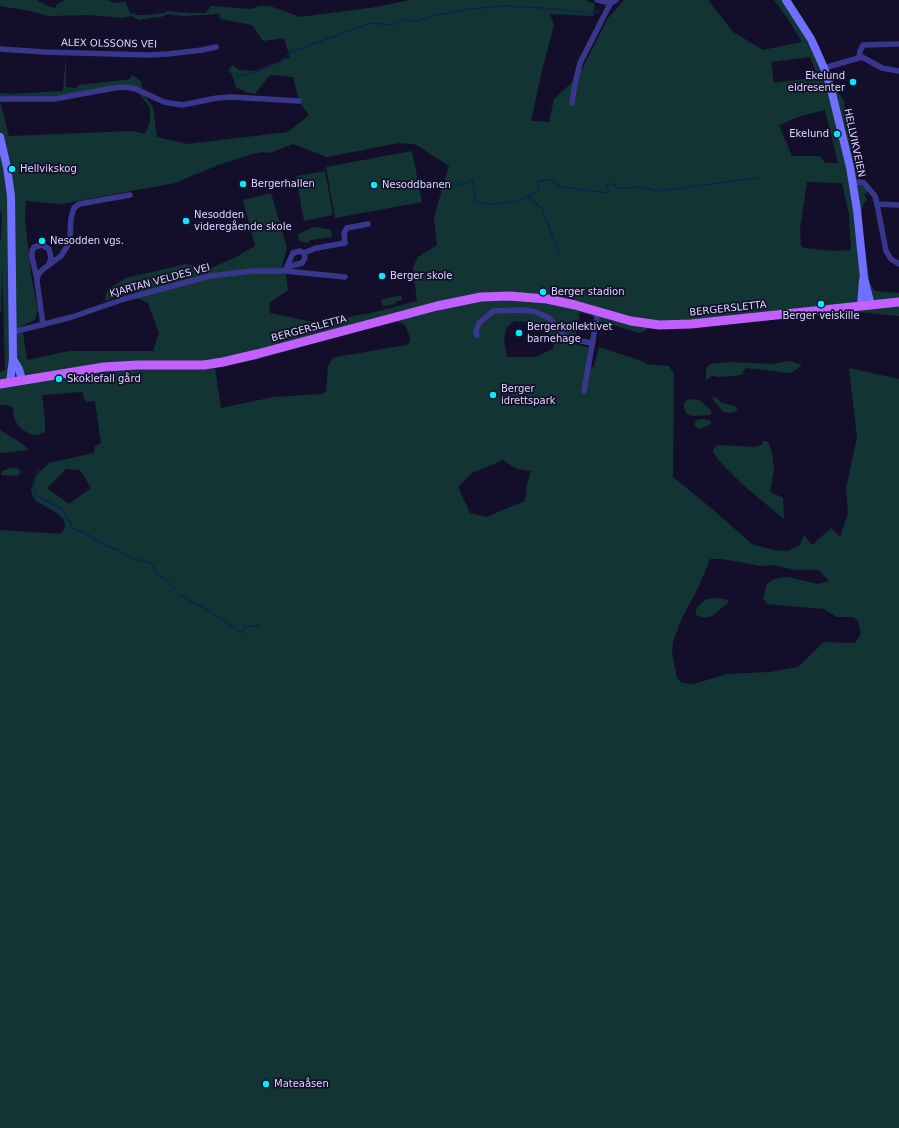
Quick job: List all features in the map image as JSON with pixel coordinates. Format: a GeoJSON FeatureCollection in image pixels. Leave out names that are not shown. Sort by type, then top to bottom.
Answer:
{"type":"FeatureCollection","features":[{"type":"Feature","properties":{"kind":"main road","name":"HELLVIKVEIEN"},"geometry":{"type":"LineString","coordinates":[[786,0],[811,38],[824,68],[837,114],[853,185],[864,278],[871,305]]}},
{"type":"Feature","properties":{"kind":"main road"},"geometry":{"type":"LineString","coordinates":[[1,146],[10,182],[11,196],[13,360],[16,381]]}},
{"type":"Feature","properties":{"kind":"main road","name":"HELLVIKVEIEN"},"geometry":{"type":"LineString","coordinates":[[861,306],[864,278]]}},
{"type":"Feature","properties":{"kind":"main road","name":"BERGERSLETTA"},"geometry":{"type":"LineString","coordinates":[[0,384],[115,366],[188,365],[223,362],[436,306],[482,297],[509,296],[539,298],[576,305],[645,323],[659,325],[672,325],[871,305]]}},
{"type":"Feature","properties":{"kind":"main road"},"geometry":{"type":"LineString","coordinates":[[871,305],[899,302]]}},
{"type":"Feature","properties":{"kind":"main road"},"geometry":{"type":"LineString","coordinates":[[871,305],[888,307],[899,305]]}},
{"type":"Feature","properties":{"kind":"main road"},"geometry":{"type":"LineString","coordinates":[[13,360],[19,369],[16,381]]}},
{"type":"Feature","properties":{"kind":"street"},"geometry":{"type":"LineString","coordinates":[[572,103],[580,63],[595,32],[613,2],[598,0]]}},
{"type":"Feature","properties":{"kind":"street"},"geometry":{"type":"LineString","coordinates":[[858,58],[863,45],[899,44]]}},
{"type":"Feature","properties":{"kind":"street","name":"ALEX OLSSONS VEI"},"geometry":{"type":"LineString","coordinates":[[0,48],[45,52],[148,55],[202,50],[216,47]]}},
{"type":"Feature","properties":{"kind":"street"},"geometry":{"type":"LineString","coordinates":[[824,68],[862,57],[882,68],[899,71]]}},
{"type":"Feature","properties":{"kind":"street"},"geometry":{"type":"LineString","coordinates":[[0,99],[54,99],[124,87],[136,89],[164,102],[182,105],[231,97],[299,101]]}},
{"type":"Feature","properties":{"kind":"street"},"geometry":{"type":"LineString","coordinates":[[853,185],[861,182],[867,185],[875,196],[886,251],[891,259],[899,264]]}},
{"type":"Feature","properties":{"kind":"street"},"geometry":{"type":"LineString","coordinates":[[37,281],[38,275],[42,270],[60,256],[68,245],[73,211],[77,206],[130,195]]}},
{"type":"Feature","properties":{"kind":"street"},"geometry":{"type":"LineString","coordinates":[[877,204],[899,205]]}},
{"type":"Feature","properties":{"kind":"street"},"geometry":{"type":"LineString","coordinates":[[286,269],[293,253],[300,251],[304,253],[316,248],[345,243],[344,233],[347,228],[368,224]]}},
{"type":"Feature","properties":{"kind":"street"},"geometry":{"type":"LineString","coordinates":[[43,325],[32,257],[32,250],[34,247],[42,245],[49,249],[51,258],[49,264]]}},
{"type":"Feature","properties":{"kind":"street","name":"KJARTAN VELDES VEI"},"geometry":{"type":"LineString","coordinates":[[286,269],[302,263],[305,258],[304,253]]}},
{"type":"Feature","properties":{"kind":"street","name":"KJARTAN VELDES VEI"},"geometry":{"type":"LineString","coordinates":[[13,332],[72,317],[124,299],[203,278],[252,271],[286,269],[346,277]]}},
{"type":"Feature","properties":{"kind":"street"},"geometry":{"type":"LineString","coordinates":[[477,335],[476,331],[479,323],[493,311],[523,310],[536,312],[549,318],[567,339],[593,343]]}},
{"type":"Feature","properties":{"kind":"street"},"geometry":{"type":"LineString","coordinates":[[584,391],[598,311]]}},
{"type":"Feature","properties":{"kind":"green space"},"geometry":{"type":"Polygon","coordinates":[[[0,0],[37,0],[45,5],[55,8],[57,4],[65,0],[108,0],[114,3],[125,1],[130,13],[138,15],[163,13],[167,11],[206,13],[211,6],[251,9],[259,6],[270,6],[300,17],[377,7],[410,0],[585,0],[595,4],[593,16],[550,14],[554,25],[531,121],[549,122],[554,99],[578,77],[608,18],[624,0],[708,0],[733,32],[763,50],[802,42],[774,0],[790,0],[819,46],[832,77],[836,91],[844,101],[847,125],[852,127],[854,156],[858,171],[857,174],[869,191],[864,195],[867,200],[864,203],[861,213],[870,284],[875,291],[899,293],[899,316],[849,311],[719,325],[648,328],[639,333],[600,321],[592,316],[580,312],[574,344],[591,348],[587,365],[594,367],[599,347],[647,364],[669,366],[674,374],[673,477],[752,544],[773,550],[788,551],[800,545],[804,535],[812,545],[831,528],[840,537],[848,514],[846,488],[857,438],[849,368],[899,379],[899,1128],[0,1128],[0,530],[61,534],[65,526],[64,520],[57,513],[36,501],[32,495],[31,489],[35,477],[49,463],[94,453],[95,446],[101,443],[95,401],[86,402],[82,392],[42,395],[45,432],[38,435],[32,435],[21,429],[14,419],[13,408],[7,405],[0,405],[0,372],[5,370],[2,264],[0,313],[0,240],[1,241],[2,212],[0,213],[0,101],[9,136],[133,131],[145,134],[150,122],[150,108],[139,93],[122,85],[52,97],[0,97],[0,93],[10,94],[63,91],[66,55],[66,87],[76,88],[78,85],[130,79],[132,75],[141,81],[144,95],[153,107],[157,137],[187,144],[288,132],[309,115],[299,101],[293,77],[270,75],[255,94],[246,92],[236,87],[232,74],[228,70],[233,65],[239,70],[259,71],[290,57],[284,38],[263,41],[252,25],[220,19],[219,14],[183,16],[168,14],[161,17],[139,20],[131,16],[122,18],[90,15],[48,16],[31,11],[0,6],[0,0]],[[810,57],[771,62],[774,83],[818,77],[810,57]],[[825,110],[801,116],[779,125],[792,156],[820,156],[825,163],[838,163],[825,110]],[[399,143],[327,157],[293,144],[270,153],[263,152],[252,154],[218,165],[175,183],[61,204],[26,201],[25,218],[31,275],[38,310],[35,320],[22,326],[27,360],[69,351],[153,351],[159,333],[148,303],[137,298],[134,292],[105,301],[108,289],[126,278],[186,264],[211,268],[238,256],[255,246],[243,200],[271,193],[287,248],[282,266],[286,274],[288,290],[269,303],[270,313],[313,322],[315,327],[357,315],[367,314],[417,301],[413,269],[418,257],[437,245],[434,217],[449,166],[415,144],[399,143]],[[807,182],[800,229],[801,246],[804,248],[834,251],[851,250],[849,214],[842,183],[807,182]],[[397,321],[259,359],[215,368],[221,408],[274,397],[322,394],[326,391],[328,367],[332,359],[336,357],[407,345],[410,342],[410,337],[405,325],[397,321]],[[514,321],[506,328],[504,341],[507,357],[535,357],[553,349],[554,345],[547,332],[531,322],[514,321]],[[503,460],[472,473],[458,487],[470,513],[486,517],[525,501],[527,484],[531,471],[518,469],[503,460]],[[66,469],[47,488],[69,504],[91,488],[80,470],[66,469]],[[710,559],[673,641],[672,651],[677,678],[682,683],[694,684],[727,674],[770,672],[798,667],[824,642],[855,643],[861,634],[858,621],[853,617],[837,617],[824,609],[767,604],[763,598],[767,584],[774,579],[787,577],[818,584],[829,581],[819,570],[795,570],[774,565],[761,566],[722,559],[710,559]]]}},
{"type":"Feature","properties":{"kind":"green space","name":"Nesoddbanen"},"geometry":{"type":"Polygon","coordinates":[[[412,151],[422,202],[335,218],[326,167],[412,151]]]}},
{"type":"Feature","properties":{"kind":"green space"},"geometry":{"type":"Polygon","coordinates":[[[325,171],[333,215],[304,221],[296,176],[325,171]]]}},
{"type":"Feature","properties":{"kind":"green space"},"geometry":{"type":"Polygon","coordinates":[[[314,227],[331,230],[332,237],[310,240],[308,243],[299,241],[298,234],[314,227]]]}},
{"type":"Feature","properties":{"kind":"green space"},"geometry":{"type":"Polygon","coordinates":[[[401,295],[402,300],[395,302],[396,304],[383,306],[381,300],[401,295]]]}},
{"type":"Feature","properties":{"kind":"green space"},"geometry":{"type":"Polygon","coordinates":[[[789,361],[802,365],[791,373],[746,368],[741,375],[720,377],[712,376],[706,380],[706,368],[710,364],[729,362],[771,364],[789,361]]]}},
{"type":"Feature","properties":{"kind":"green space"},"geometry":{"type":"Polygon","coordinates":[[[715,397],[722,403],[735,406],[738,411],[729,413],[723,412],[712,398],[715,397]]]}},
{"type":"Feature","properties":{"kind":"green space"},"geometry":{"type":"Polygon","coordinates":[[[694,399],[701,401],[711,410],[712,413],[709,415],[693,416],[686,413],[684,403],[687,400],[694,399]]]}},
{"type":"Feature","properties":{"kind":"green space"},"geometry":{"type":"Polygon","coordinates":[[[703,419],[710,421],[711,424],[700,429],[694,425],[696,420],[703,419]]]}},
{"type":"Feature","properties":{"kind":"green space"},"geometry":{"type":"Polygon","coordinates":[[[0,430],[21,443],[29,450],[0,453],[0,430]]]}},
{"type":"Feature","properties":{"kind":"green space"},"geometry":{"type":"Polygon","coordinates":[[[763,441],[769,443],[772,454],[774,469],[770,492],[783,498],[784,519],[742,484],[721,463],[713,452],[713,449],[718,445],[754,447],[762,445],[763,441]]]}},
{"type":"Feature","properties":{"kind":"green space"},"geometry":{"type":"Polygon","coordinates":[[[17,468],[20,473],[17,476],[1,475],[2,471],[17,468]]]}},
{"type":"Feature","properties":{"kind":"green space"},"geometry":{"type":"Polygon","coordinates":[[[719,598],[728,600],[729,602],[712,616],[705,618],[696,615],[696,609],[701,603],[707,599],[719,598]]]}},
{"type":"Feature","properties":{"kind":"waterway"},"geometry":{"type":"LineString","coordinates":[[236,77],[255,72],[279,62],[291,52],[371,23],[392,25],[404,20],[416,21],[469,9],[505,6],[589,13],[600,11]]}},
{"type":"Feature","properties":{"kind":"waterway"},"geometry":{"type":"LineString","coordinates":[[450,183],[457,185],[473,181],[475,201],[487,204],[516,202],[538,191],[538,181],[548,180],[552,180],[561,187],[609,193],[607,184],[613,184],[618,188],[642,187],[657,191],[758,178]]}},
{"type":"Feature","properties":{"kind":"waterway"},"geometry":{"type":"LineString","coordinates":[[528,196],[542,209],[561,258]]}},
{"type":"Feature","properties":{"kind":"waterway"},"geometry":{"type":"LineString","coordinates":[[39,468],[33,487],[36,495],[62,509],[73,528],[87,534],[104,545],[119,550],[131,558],[151,563],[156,574],[165,579],[175,589]]}},
{"type":"Feature","properties":{"kind":"waterway"},"geometry":{"type":"LineString","coordinates":[[178,594],[208,610],[242,633],[245,627],[260,625]]}},
{"type":"Feature","properties":{"kind":"place","name":"Ekelund eldresenter"},"geometry":{"type":"Point","coordinates":[853,82]}},
{"type":"Feature","properties":{"kind":"place","name":"Ekelund"},"geometry":{"type":"Point","coordinates":[837,134]}},
{"type":"Feature","properties":{"kind":"place","name":"Hellvikskog"},"geometry":{"type":"Point","coordinates":[12,169]}},
{"type":"Feature","properties":{"kind":"place","name":"Bergerhallen"},"geometry":{"type":"Point","coordinates":[243,184]}},
{"type":"Feature","properties":{"kind":"place","name":"Nesoddbanen"},"geometry":{"type":"Point","coordinates":[374,185]}},
{"type":"Feature","properties":{"kind":"place","name":"Nesodden videregående skole"},"geometry":{"type":"Point","coordinates":[186,221]}},
{"type":"Feature","properties":{"kind":"place","name":"Nesodden vgs."},"geometry":{"type":"Point","coordinates":[42,241]}},
{"type":"Feature","properties":{"kind":"place","name":"Berger skole"},"geometry":{"type":"Point","coordinates":[382,276]}},
{"type":"Feature","properties":{"kind":"place","name":"Berger stadion"},"geometry":{"type":"Point","coordinates":[543,292]}},
{"type":"Feature","properties":{"kind":"place","name":"Berger veiskille"},"geometry":{"type":"Point","coordinates":[821,304]}},
{"type":"Feature","properties":{"kind":"place","name":"Bergerkollektivet barnehage"},"geometry":{"type":"Point","coordinates":[519,333]}},
{"type":"Feature","properties":{"kind":"place","name":"Skoklefall gård"},"geometry":{"type":"Point","coordinates":[59,379]}},
{"type":"Feature","properties":{"kind":"place","name":"Berger idrettspark"},"geometry":{"type":"Point","coordinates":[493,395]}},
{"type":"Feature","properties":{"kind":"place","name":"Mateaåsen"},"geometry":{"type":"Point","coordinates":[266,1084]}}]}
